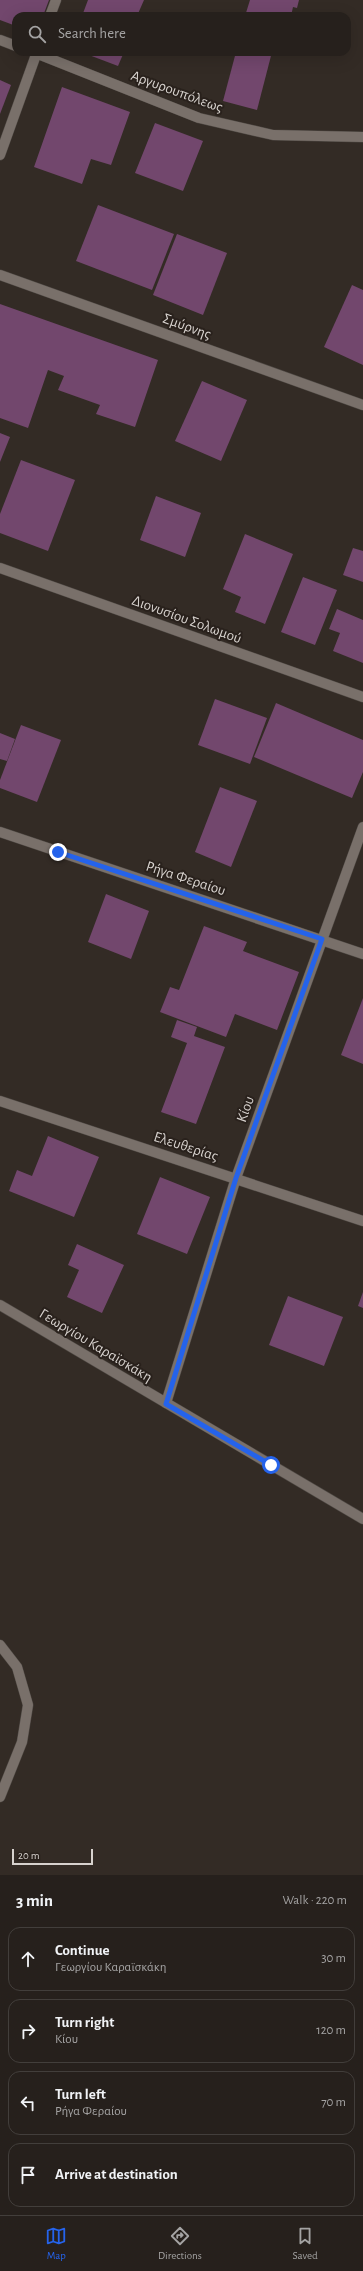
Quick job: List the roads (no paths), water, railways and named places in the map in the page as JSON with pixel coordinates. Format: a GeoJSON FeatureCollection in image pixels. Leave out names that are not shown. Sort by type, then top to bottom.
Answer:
{"type":"FeatureCollection","features":[{"type":"Feature","properties":{"kind":"street"},"geometry":{"type":"LineString","coordinates":[[52,12],[56,0]]}},
{"type":"Feature","properties":{"kind":"street"},"geometry":{"type":"LineString","coordinates":[[0,40],[12,44]]}},
{"type":"Feature","properties":{"kind":"street"},"geometry":{"type":"LineString","coordinates":[[0,155],[35,56]]}},
{"type":"Feature","properties":{"kind":"street","name":"Αργυρουπόλεως"},"geometry":{"type":"LineString","coordinates":[[46,56],[199,118],[273,135],[363,137]]}},
{"type":"Feature","properties":{"kind":"street","name":"Σμύρνης"},"geometry":{"type":"LineString","coordinates":[[0,275],[363,405]]}},
{"type":"Feature","properties":{"kind":"street","name":"Διονυσίου Σολωμού"},"geometry":{"type":"LineString","coordinates":[[0,568],[363,697]]}},
{"type":"Feature","properties":{"kind":"street","name":"Κίου"},"geometry":{"type":"LineString","coordinates":[[166,1404],[236,1178],[363,827]]}},
{"type":"Feature","properties":{"kind":"street","name":"Ρήγα Φεραίου"},"geometry":{"type":"LineString","coordinates":[[0,832],[363,954]]}},
{"type":"Feature","properties":{"kind":"street","name":"Ελευθερίας"},"geometry":{"type":"LineString","coordinates":[[0,1101],[363,1221]]}},
{"type":"Feature","properties":{"kind":"street","name":"Γεωργίου Καραϊσκάκη"},"geometry":{"type":"LineString","coordinates":[[0,1305],[363,1519]]}},
{"type":"Feature","properties":{"kind":"street"},"geometry":{"type":"LineString","coordinates":[[0,1645],[17,1667],[28,1705],[22,1742],[0,1797]]}}]}
